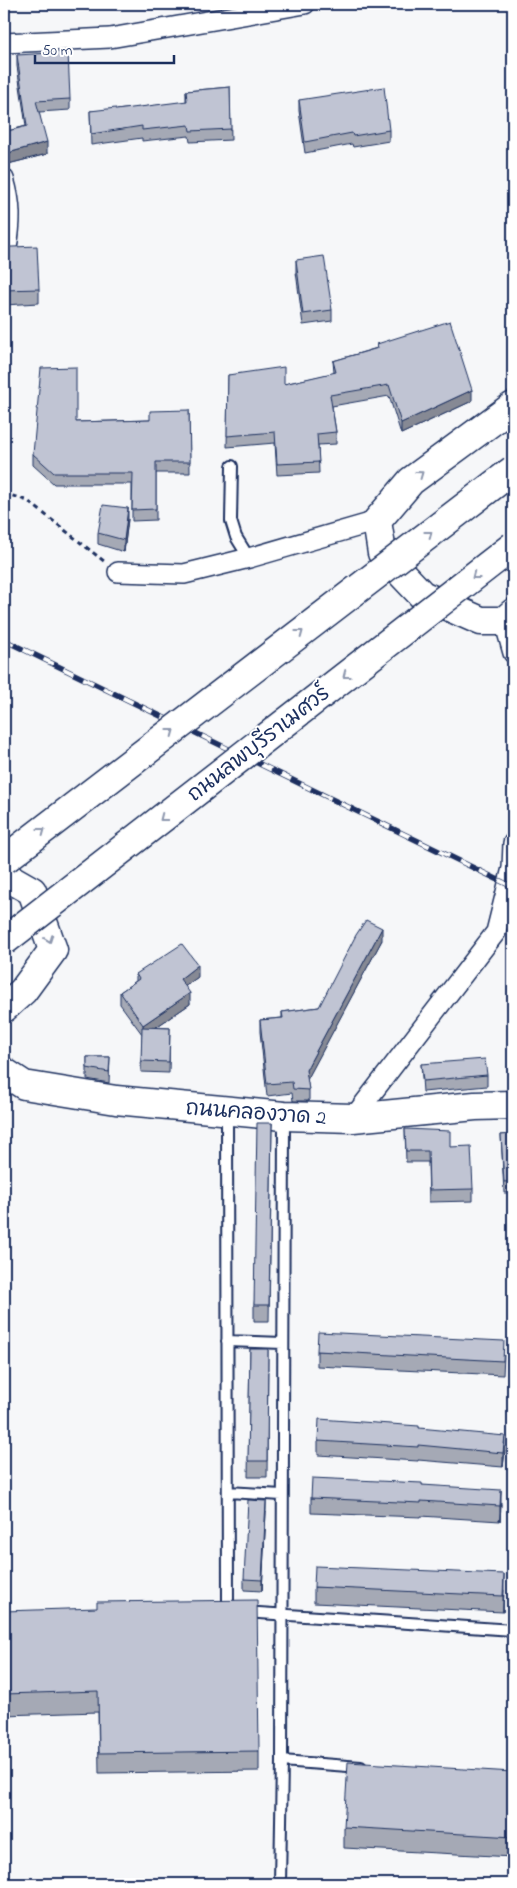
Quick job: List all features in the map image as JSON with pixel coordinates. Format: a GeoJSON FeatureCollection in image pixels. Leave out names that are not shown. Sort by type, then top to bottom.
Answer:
{"type":"FeatureCollection","features":[{"type":"Feature","properties":{"kind":"main road"},"geometry":{"type":"LineString","coordinates":[[509,617],[482,621],[422,595],[382,553],[377,521],[411,481],[513,406]]}},
{"type":"Feature","properties":{"kind":"main road"},"geometry":{"type":"LineString","coordinates":[[4,860],[513,470]]}},
{"type":"Feature","properties":{"kind":"main road","name":"ถนนลพบุรีราเมศวร์"},"geometry":{"type":"LineString","coordinates":[[4,941],[513,546]]}},
{"type":"Feature","properties":{"kind":"main road"},"geometry":{"type":"LineString","coordinates":[[4,875],[32,891],[53,950],[23,991],[4,1008]]}},
{"type":"Feature","properties":{"kind":"main road","name":"ถนนคลองวาด 2"},"geometry":{"type":"LineString","coordinates":[[4,1072],[24,1086],[116,1100],[284,1116],[353,1118],[475,1106],[513,1105]]}},
{"type":"Feature","properties":{"kind":"street"},"geometry":{"type":"LineString","coordinates":[[4,43],[110,38],[305,4]]}},
{"type":"Feature","properties":{"kind":"street"},"geometry":{"type":"LineString","coordinates":[[4,180],[10,197],[11,221],[7,248]]}},
{"type":"Feature","properties":{"kind":"street"},"geometry":{"type":"LineString","coordinates":[[118,572],[184,574],[249,558],[377,521]]}},
{"type":"Feature","properties":{"kind":"street"},"geometry":{"type":"LineString","coordinates":[[509,617],[513,653]]}},
{"type":"Feature","properties":{"kind":"street"},"geometry":{"type":"LineString","coordinates":[[353,1118],[496,932],[513,868],[513,843]]}},
{"type":"Feature","properties":{"kind":"lane"},"geometry":{"type":"LineString","coordinates":[[232,466],[231,521],[236,537],[249,558]]}},
{"type":"Feature","properties":{"kind":"lane"},"geometry":{"type":"LineString","coordinates":[[227,1110],[228,1492],[222,1611],[513,1630]]}},
{"type":"Feature","properties":{"kind":"lane"},"geometry":{"type":"LineString","coordinates":[[280,1884],[284,1116]]}},
{"type":"Feature","properties":{"kind":"lane"},"geometry":{"type":"LineString","coordinates":[[227,1341],[283,1343]]}},
{"type":"Feature","properties":{"kind":"lane"},"geometry":{"type":"LineString","coordinates":[[228,1492],[282,1495]]}},
{"type":"Feature","properties":{"kind":"lane"},"geometry":{"type":"LineString","coordinates":[[282,1761],[369,1768]]}},
{"type":"Feature","properties":{"kind":"path"},"geometry":{"type":"LineString","coordinates":[[4,493],[28,501],[118,572]]}},
{"type":"Feature","properties":{"kind":"building"},"geometry":{"type":"Polygon","coordinates":[[[68,52],[70,99],[36,101],[47,142],[8,153],[4,132],[27,126],[17,55],[68,52]]]}},
{"type":"Feature","properties":{"kind":"building"},"geometry":{"type":"Polygon","coordinates":[[[230,87],[231,129],[190,131],[189,125],[142,130],[142,126],[91,134],[90,111],[116,108],[116,110],[187,101],[186,91],[230,87]]]}},
{"type":"Feature","properties":{"kind":"building"},"geometry":{"type":"Polygon","coordinates":[[[384,87],[389,130],[353,136],[352,133],[305,142],[299,100],[384,87]]]}},
{"type":"Feature","properties":{"kind":"building"},"geometry":{"type":"Polygon","coordinates":[[[37,246],[39,289],[4,290],[4,247],[37,246]]]}},
{"type":"Feature","properties":{"kind":"building"},"geometry":{"type":"Polygon","coordinates":[[[324,256],[332,310],[303,314],[296,260],[324,256]]]}},
{"type":"Feature","properties":{"kind":"building"},"geometry":{"type":"Polygon","coordinates":[[[450,321],[472,390],[401,423],[389,385],[330,395],[336,432],[317,434],[319,462],[277,464],[275,432],[227,436],[228,375],[284,367],[284,384],[336,372],[333,361],[378,348],[377,344],[450,321]]]}},
{"type":"Feature","properties":{"kind":"building"},"geometry":{"type":"Polygon","coordinates":[[[76,367],[76,422],[150,420],[150,411],[189,410],[190,462],[156,462],[156,509],[132,510],[133,473],[54,473],[33,454],[41,368],[76,367]]]}},
{"type":"Feature","properties":{"kind":"building"},"geometry":{"type":"Polygon","coordinates":[[[103,505],[128,508],[124,540],[98,533],[103,505]]]}},
{"type":"Feature","properties":{"kind":"building"},"geometry":{"type":"Polygon","coordinates":[[[366,920],[382,928],[306,1070],[309,1090],[293,1089],[292,1082],[267,1084],[260,1020],[283,1018],[282,1012],[319,1007],[356,935],[366,920]]]}},
{"type":"Feature","properties":{"kind":"building"},"geometry":{"type":"Polygon","coordinates":[[[182,944],[198,965],[180,979],[190,993],[143,1025],[120,992],[139,979],[136,974],[182,944]]]}},
{"type":"Feature","properties":{"kind":"building"},"geometry":{"type":"Polygon","coordinates":[[[142,1027],[170,1028],[169,1062],[141,1061],[142,1027]]]}},
{"type":"Feature","properties":{"kind":"building"},"geometry":{"type":"Polygon","coordinates":[[[87,1057],[110,1057],[109,1072],[87,1068],[87,1057]]]}},
{"type":"Feature","properties":{"kind":"building"},"geometry":{"type":"Polygon","coordinates":[[[485,1059],[487,1075],[423,1081],[421,1064],[485,1059]]]}},
{"type":"Feature","properties":{"kind":"building"},"geometry":{"type":"Polygon","coordinates":[[[257,1123],[272,1123],[269,1305],[254,1305],[257,1123]]]}},
{"type":"Feature","properties":{"kind":"building"},"geometry":{"type":"Polygon","coordinates":[[[405,1129],[450,1131],[450,1147],[471,1146],[473,1189],[429,1190],[428,1151],[406,1151],[405,1129]]]}},
{"type":"Feature","properties":{"kind":"building"},"geometry":{"type":"Polygon","coordinates":[[[513,1134],[513,1181],[504,1182],[501,1135],[513,1134]]]}},
{"type":"Feature","properties":{"kind":"building"},"geometry":{"type":"Polygon","coordinates":[[[318,1332],[504,1341],[503,1361],[317,1351],[318,1332]]]}},
{"type":"Feature","properties":{"kind":"building"},"geometry":{"type":"Polygon","coordinates":[[[250,1349],[268,1349],[267,1461],[248,1461],[250,1349]]]}},
{"type":"Feature","properties":{"kind":"building"},"geometry":{"type":"Polygon","coordinates":[[[319,1419],[419,1426],[419,1428],[505,1436],[503,1453],[418,1445],[418,1447],[318,1441],[319,1419]]]}},
{"type":"Feature","properties":{"kind":"building"},"geometry":{"type":"Polygon","coordinates":[[[312,1478],[422,1483],[422,1485],[501,1490],[500,1506],[421,1501],[421,1503],[311,1498],[312,1478]]]}},
{"type":"Feature","properties":{"kind":"building"},"geometry":{"type":"Polygon","coordinates":[[[248,1500],[266,1501],[262,1580],[244,1579],[248,1500]]]}},
{"type":"Feature","properties":{"kind":"building"},"geometry":{"type":"Polygon","coordinates":[[[315,1566],[504,1574],[503,1596],[314,1587],[315,1566]]]}},
{"type":"Feature","properties":{"kind":"building"},"geometry":{"type":"Polygon","coordinates":[[[257,1600],[259,1751],[99,1753],[98,1691],[4,1694],[4,1611],[97,1608],[97,1602],[257,1600]]]}},
{"type":"Feature","properties":{"kind":"building"},"geometry":{"type":"Polygon","coordinates":[[[348,1762],[513,1772],[513,1837],[344,1827],[348,1762]]]}},
{"type":"Feature","properties":{"kind":"railway"},"geometry":{"type":"LineString","coordinates":[[4,640],[513,887]]}}]}
